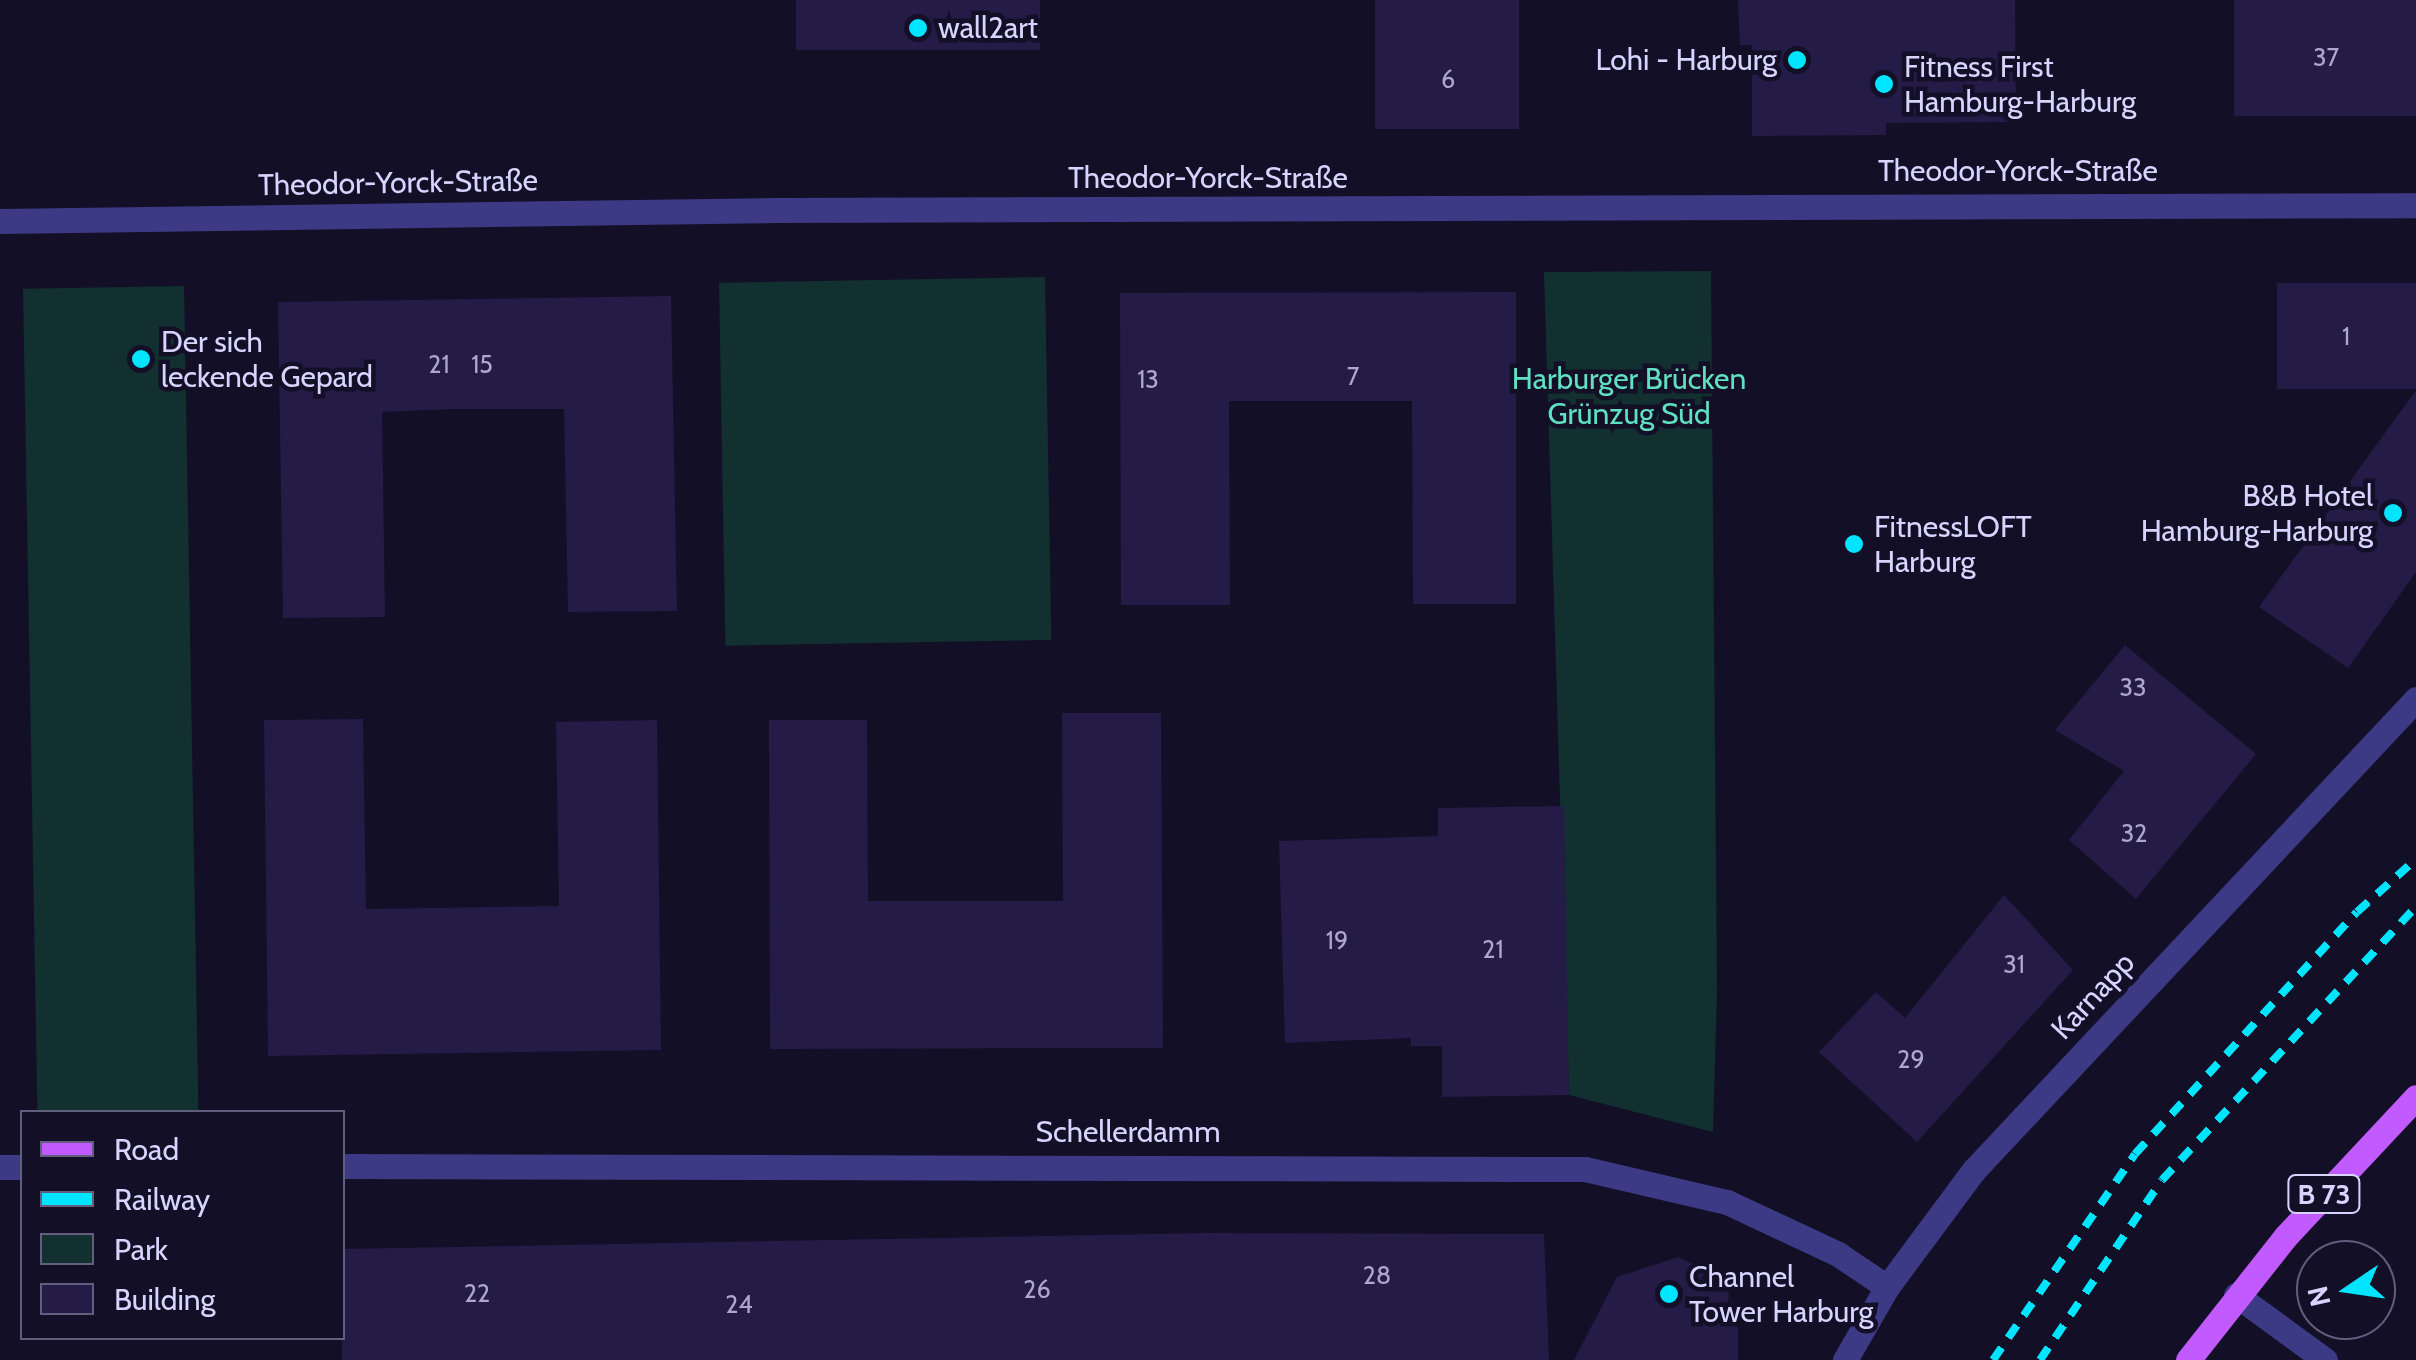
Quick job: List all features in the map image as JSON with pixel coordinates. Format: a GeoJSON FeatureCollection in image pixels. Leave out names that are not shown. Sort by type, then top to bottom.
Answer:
{"type":"FeatureCollection","features":[{"type":"Feature","properties":{"kind":"main road","name":"B 73"},"geometry":{"type":"LineString","coordinates":[[2188,1360],[2236,1295],[2416,1097]]}},
{"type":"Feature","properties":{"kind":"street","name":"Theodor-Yorck-Straße"},"geometry":{"type":"LineString","coordinates":[[0,221],[778,210],[2416,205]]}},
{"type":"Feature","properties":{"kind":"street","name":"Karnapp"},"geometry":{"type":"LineString","coordinates":[[1846,1360],[1888,1287],[1974,1170],[2416,699]]}},
{"type":"Feature","properties":{"kind":"street","name":"Schellerdamm"},"geometry":{"type":"LineString","coordinates":[[345,1166],[1585,1168],[1727,1202],[1811,1240],[1888,1287]]}},
{"type":"Feature","properties":{"kind":"street"},"geometry":{"type":"LineString","coordinates":[[2236,1295],[2326,1360]]}},
{"type":"Feature","properties":{"kind":"green space","name":"Harburger Brücken Grünzug Süd"},"geometry":{"type":"Polygon","coordinates":[[[1711,271],[1717,993],[1713,1132],[1569,1095],[1544,272],[1711,271]]]}},
{"type":"Feature","properties":{"kind":"green space"},"geometry":{"type":"Polygon","coordinates":[[[1045,277],[1051,640],[725,646],[719,283],[1045,277]]]}},
{"type":"Feature","properties":{"kind":"green space"},"geometry":{"type":"Polygon","coordinates":[[[184,286],[198,1110],[37,1110],[23,289],[184,286]]]}},
{"type":"Feature","properties":{"kind":"building","name":"wall2art"},"geometry":{"type":"Polygon","coordinates":[[[796,0],[1040,0],[1040,50],[796,50],[796,0]]]}},
{"type":"Feature","properties":{"kind":"building"},"geometry":{"type":"Polygon","coordinates":[[[1375,0],[1519,0],[1519,129],[1375,129],[1375,0]]]}},
{"type":"Feature","properties":{"kind":"building","name":"Fitness First Hamburg-Harburg"},"geometry":{"type":"Polygon","coordinates":[[[1738,0],[2015,0],[2016,122],[1886,123],[1886,135],[1752,136],[1752,45],[1740,45],[1738,0]]]}},
{"type":"Feature","properties":{"kind":"building"},"geometry":{"type":"Polygon","coordinates":[[[2234,0],[2416,0],[2416,116],[2234,116],[2234,0]]]}},
{"type":"Feature","properties":{"kind":"building"},"geometry":{"type":"Polygon","coordinates":[[[2277,283],[2416,283],[2416,389],[2277,389],[2277,283]]]}},
{"type":"Feature","properties":{"kind":"building"},"geometry":{"type":"Polygon","coordinates":[[[1516,292],[1516,604],[1413,604],[1412,401],[1229,401],[1230,605],[1121,605],[1120,293],[1516,292]]]}},
{"type":"Feature","properties":{"kind":"building"},"geometry":{"type":"Polygon","coordinates":[[[671,296],[677,611],[568,612],[564,409],[453,409],[382,412],[385,617],[283,618],[278,302],[671,296]]]}},
{"type":"Feature","properties":{"kind":"building"},"geometry":{"type":"Polygon","coordinates":[[[2416,390],[2416,572],[2348,668],[2259,607],[2416,390]]]}},
{"type":"Feature","properties":{"kind":"building"},"geometry":{"type":"Polygon","coordinates":[[[2125,645],[2256,754],[2136,899],[2069,840],[2124,771],[2055,730],[2125,645]]]}},
{"type":"Feature","properties":{"kind":"building"},"geometry":{"type":"Polygon","coordinates":[[[1062,713],[1161,713],[1163,1048],[770,1049],[769,720],[867,720],[868,901],[1063,901],[1062,713]]]}},
{"type":"Feature","properties":{"kind":"building"},"geometry":{"type":"Polygon","coordinates":[[[363,719],[366,909],[559,906],[556,722],[657,720],[661,1050],[268,1056],[264,720],[363,719]]]}},
{"type":"Feature","properties":{"kind":"building"},"geometry":{"type":"Polygon","coordinates":[[[1564,806],[1569,1095],[1442,1097],[1442,1046],[1411,1046],[1411,1038],[1285,1043],[1279,841],[1438,836],[1438,808],[1564,806]]]}},
{"type":"Feature","properties":{"kind":"building"},"geometry":{"type":"Polygon","coordinates":[[[2004,895],[2073,970],[1917,1142],[1819,1052],[1876,992],[1905,1018],[2004,895]]]}},
{"type":"Feature","properties":{"kind":"building"},"geometry":{"type":"Polygon","coordinates":[[[1209,1233],[1544,1234],[1549,1360],[342,1360],[345,1249],[1209,1233]]]}},
{"type":"Feature","properties":{"kind":"building","name":"Channel Tower Harburg"},"geometry":{"type":"Polygon","coordinates":[[[1678,1257],[1720,1277],[1738,1312],[1738,1360],[1574,1360],[1617,1277],[1678,1257]]]}},
{"type":"Feature","properties":{"kind":"railway"},"geometry":{"type":"LineString","coordinates":[[1993,1360],[2135,1154],[2357,912],[2416,859]]}},
{"type":"Feature","properties":{"kind":"railway"},"geometry":{"type":"LineString","coordinates":[[2040,1360],[2162,1180],[2416,907]]}},
{"type":"Feature","properties":{"kind":"place","name":"wall2art"},"geometry":{"type":"Point","coordinates":[918,28]}},
{"type":"Feature","properties":{"kind":"place","name":"Lohi - Harburg"},"geometry":{"type":"Point","coordinates":[1797,60]}},
{"type":"Feature","properties":{"kind":"place","name":"Fitness First Hamburg-Harburg"},"geometry":{"type":"Point","coordinates":[1884,84]}},
{"type":"Feature","properties":{"kind":"place","name":"Der sich leckende Gepard"},"geometry":{"type":"Point","coordinates":[141,359]}},
{"type":"Feature","properties":{"kind":"place","name":"B&B Hotel Hamburg-Harburg"},"geometry":{"type":"Point","coordinates":[2393,513]}},
{"type":"Feature","properties":{"kind":"place","name":"FitnessLOFT Harburg"},"geometry":{"type":"Point","coordinates":[1854,544]}},
{"type":"Feature","properties":{"kind":"place","name":"Channel Tower Harburg"},"geometry":{"type":"Point","coordinates":[1669,1294]}}]}
